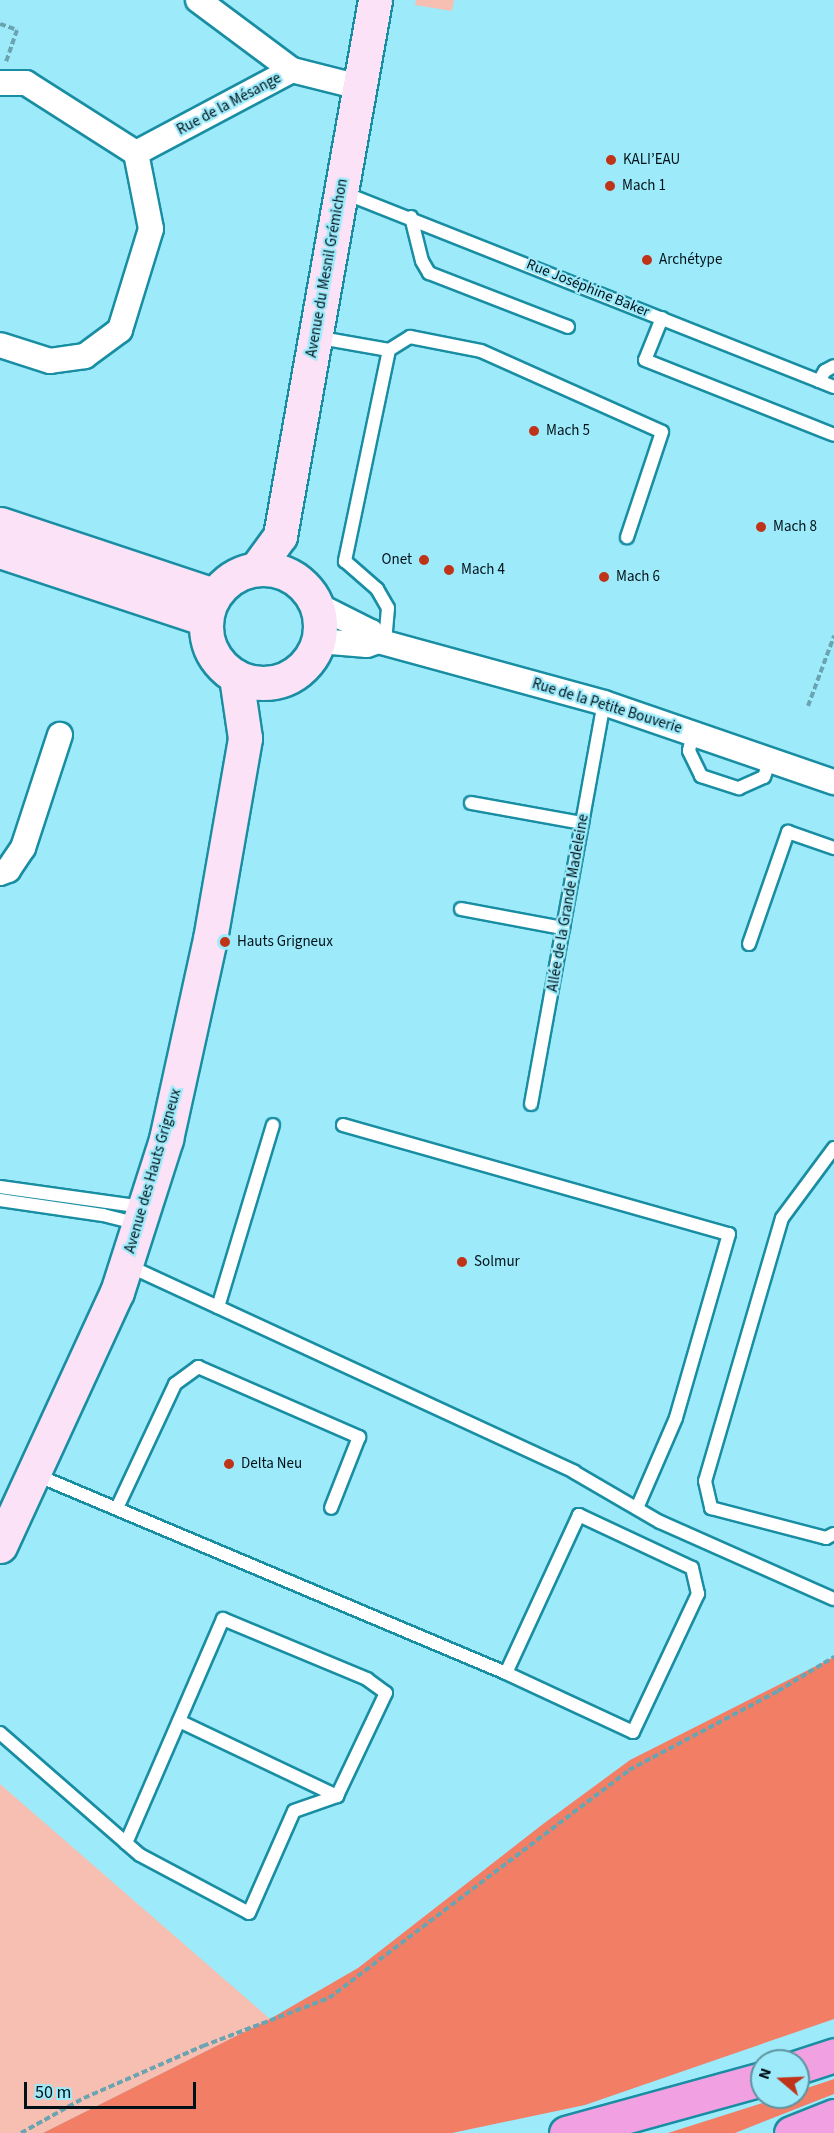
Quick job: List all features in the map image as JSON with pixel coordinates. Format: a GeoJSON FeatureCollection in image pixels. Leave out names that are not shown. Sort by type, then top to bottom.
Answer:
{"type":"FeatureCollection","features":[{"type":"Feature","properties":{"kind":"highway"},"geometry":{"type":"LineString","coordinates":[[810,2063],[834,2055]]}},
{"type":"Feature","properties":{"kind":"highway"},"geometry":{"type":"LineString","coordinates":[[566,2133],[750,2082]]}},
{"type":"Feature","properties":{"kind":"highway"},"geometry":{"type":"LineString","coordinates":[[791,2133],[834,2116]]}},
{"type":"Feature","properties":{"kind":"street"},"geometry":{"type":"LineString","coordinates":[[198,0],[292,70]]}},
{"type":"Feature","properties":{"kind":"street","name":"Avenue du Mesnil Grémichon"},"geometry":{"type":"LineString","coordinates":[[256,568],[280,536],[375,0]]}},
{"type":"Feature","properties":{"kind":"street","name":"Rue de la Mésange"},"geometry":{"type":"LineString","coordinates":[[136,153],[292,70],[359,87]]}},
{"type":"Feature","properties":{"kind":"street"},"geometry":{"type":"LineString","coordinates":[[0,345],[50,361],[85,356],[120,330],[151,229],[136,153],[26,83],[2,77]]}},
{"type":"Feature","properties":{"kind":"street"},"geometry":{"type":"LineString","coordinates":[[0,524],[209,607]]}},
{"type":"Feature","properties":{"kind":"street","name":"Avenue du Mesnil Grémichon"},"geometry":{"type":"LineString","coordinates":[[280,536],[294,577]]}},
{"type":"Feature","properties":{"kind":"street"},"geometry":{"type":"LineString","coordinates":[[0,551],[209,607]]}},
{"type":"Feature","properties":{"kind":"street"},"geometry":{"type":"LineString","coordinates":[[256,568],[276,569],[294,577],[307,588],[317,605],[321,621],[319,641],[311,658],[297,673],[285,680],[265,684],[236,677],[220,665],[207,639],[209,607],[237,574],[256,568]]}},
{"type":"Feature","properties":{"kind":"street","name":"Rue de la Petite Bouverie"},"geometry":{"type":"LineString","coordinates":[[317,605],[371,632],[381,642]]}},
{"type":"Feature","properties":{"kind":"street","name":"Rue de la Petite Bouverie"},"geometry":{"type":"LineString","coordinates":[[319,641],[367,645],[381,642],[604,703],[834,782]]}},
{"type":"Feature","properties":{"kind":"street","name":"Avenue des Hauts Grigneux"},"geometry":{"type":"LineString","coordinates":[[0,1546],[117,1292],[166,1139],[194,1015],[245,738],[236,677]]}},
{"type":"Feature","properties":{"kind":"street","name":"Avenue des Hauts Grigneux"},"geometry":{"type":"LineString","coordinates":[[245,738],[266,701],[285,680]]}},
{"type":"Feature","properties":{"kind":"street"},"geometry":{"type":"LineString","coordinates":[[0,873],[8,870],[23,848],[60,735]]}},
{"type":"Feature","properties":{"kind":"lane","name":"Rue Joséphine Baker"},"geometry":{"type":"LineString","coordinates":[[341,191],[834,387]]}},
{"type":"Feature","properties":{"kind":"lane"},"geometry":{"type":"LineString","coordinates":[[411,217],[422,261],[429,273],[568,327]]}},
{"type":"Feature","properties":{"kind":"lane"},"geometry":{"type":"LineString","coordinates":[[662,318],[645,360],[834,435]]}},
{"type":"Feature","properties":{"kind":"lane"},"geometry":{"type":"LineString","coordinates":[[315,337],[388,350],[410,337],[480,351],[662,432],[627,537]]}},
{"type":"Feature","properties":{"kind":"lane"},"geometry":{"type":"LineString","coordinates":[[381,642],[388,608],[377,589],[345,561],[388,350]]}},
{"type":"Feature","properties":{"kind":"lane"},"geometry":{"type":"LineString","coordinates":[[819,381],[825,371],[834,366]]}},
{"type":"Feature","properties":{"kind":"lane","name":"Allée de la Grande Madeleine"},"geometry":{"type":"LineString","coordinates":[[531,1104],[604,703]]}},
{"type":"Feature","properties":{"kind":"lane"},"geometry":{"type":"LineString","coordinates":[[693,733],[689,751],[701,776],[739,788],[764,777],[770,760]]}},
{"type":"Feature","properties":{"kind":"lane"},"geometry":{"type":"LineString","coordinates":[[471,803],[582,823]]}},
{"type":"Feature","properties":{"kind":"lane"},"geometry":{"type":"LineString","coordinates":[[749,944],[788,832],[834,848]]}},
{"type":"Feature","properties":{"kind":"lane"},"geometry":{"type":"LineString","coordinates":[[461,909],[563,928]]}},
{"type":"Feature","properties":{"kind":"lane"},"geometry":{"type":"LineString","coordinates":[[218,1307],[273,1125]]}},
{"type":"Feature","properties":{"kind":"lane"},"geometry":{"type":"LineString","coordinates":[[344,1125],[729,1234],[676,1418],[636,1508]]}},
{"type":"Feature","properties":{"kind":"lane"},"geometry":{"type":"LineString","coordinates":[[834,1148],[782,1218],[705,1481],[711,1508],[826,1538],[834,1534]]}},
{"type":"Feature","properties":{"kind":"lane"},"geometry":{"type":"LineString","coordinates":[[0,1187],[142,1216]]}},
{"type":"Feature","properties":{"kind":"lane"},"geometry":{"type":"LineString","coordinates":[[0,1200],[103,1215],[142,1216]]}},
{"type":"Feature","properties":{"kind":"lane"},"geometry":{"type":"LineString","coordinates":[[126,1265],[574,1472],[660,1522],[834,1599]]}},
{"type":"Feature","properties":{"kind":"lane"},"geometry":{"type":"LineString","coordinates":[[117,1509],[175,1384],[198,1367],[359,1437],[331,1508]]}},
{"type":"Feature","properties":{"kind":"lane"},"geometry":{"type":"LineString","coordinates":[[34,1474],[506,1673],[633,1732],[698,1594],[692,1568],[579,1515],[506,1673]]}},
{"type":"Feature","properties":{"kind":"lane"},"geometry":{"type":"LineString","coordinates":[[0,1733],[126,1843],[140,1855],[249,1913],[294,1811],[337,1797],[386,1693],[367,1679],[223,1619],[126,1843]]}},
{"type":"Feature","properties":{"kind":"lane"},"geometry":{"type":"LineString","coordinates":[[179,1721],[337,1797]]}},
{"type":"Feature","properties":{"kind":"path"},"geometry":{"type":"LineString","coordinates":[[0,24],[17,30],[2,77]]}},
{"type":"Feature","properties":{"kind":"path"},"geometry":{"type":"LineString","coordinates":[[808,706],[834,636]]}},
{"type":"Feature","properties":{"kind":"path"},"geometry":{"type":"LineString","coordinates":[[21,2133],[84,2098],[203,2046],[329,1998],[629,1770],[778,1691],[834,1657]]}},
{"type":"Feature","properties":{"kind":"shaded area"},"geometry":{"type":"Polygon","coordinates":[[[416,0],[454,0],[452,11],[415,5],[416,0]]]}},
{"type":"Feature","properties":{"kind":"shaded area"},"geometry":{"type":"Polygon","coordinates":[[[834,1657],[834,2019],[585,2105],[452,2133],[43,2133],[270,2019],[358,1968],[543,1824],[630,1760],[834,1657]]]}},
{"type":"Feature","properties":{"kind":"shaded area"},"geometry":{"type":"Polygon","coordinates":[[[0,1784],[270,2019],[43,2133],[0,2133],[0,1784]]]}},
{"type":"Feature","properties":{"kind":"shaded area"},"geometry":{"type":"Polygon","coordinates":[[[834,2079],[834,2094],[810,2103],[810,2087],[834,2079]]]}},
{"type":"Feature","properties":{"kind":"shaded area"},"geometry":{"type":"Polygon","coordinates":[[[750,2107],[750,2109],[796,2109],[735,2133],[668,2133],[750,2107]]]}},
{"type":"Feature","properties":{"kind":"place","name":"KALI’EAU"},"geometry":{"type":"Point","coordinates":[611,160]}},
{"type":"Feature","properties":{"kind":"place","name":"Mach 1"},"geometry":{"type":"Point","coordinates":[610,186]}},
{"type":"Feature","properties":{"kind":"place","name":"Archétype"},"geometry":{"type":"Point","coordinates":[647,260]}},
{"type":"Feature","properties":{"kind":"place","name":"Mach 5"},"geometry":{"type":"Point","coordinates":[534,431]}},
{"type":"Feature","properties":{"kind":"place","name":"Mach 8"},"geometry":{"type":"Point","coordinates":[761,527]}},
{"type":"Feature","properties":{"kind":"place","name":"Onet"},"geometry":{"type":"Point","coordinates":[424,560]}},
{"type":"Feature","properties":{"kind":"place","name":"Mach 4"},"geometry":{"type":"Point","coordinates":[449,570]}},
{"type":"Feature","properties":{"kind":"place","name":"Mach 6"},"geometry":{"type":"Point","coordinates":[604,577]}},
{"type":"Feature","properties":{"kind":"place","name":"Hauts Grigneux"},"geometry":{"type":"Point","coordinates":[225,942]}},
{"type":"Feature","properties":{"kind":"place","name":"Solmur"},"geometry":{"type":"Point","coordinates":[462,1262]}},
{"type":"Feature","properties":{"kind":"place","name":"Delta Neu"},"geometry":{"type":"Point","coordinates":[229,1464]}}]}
